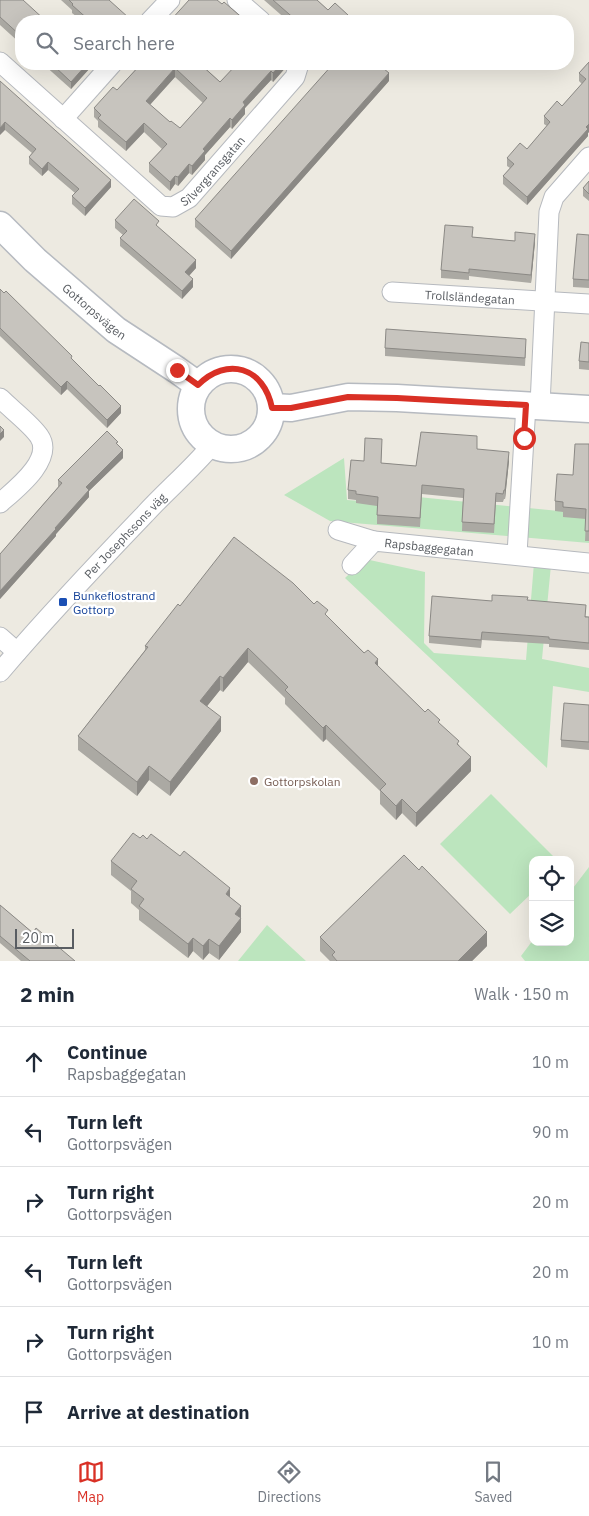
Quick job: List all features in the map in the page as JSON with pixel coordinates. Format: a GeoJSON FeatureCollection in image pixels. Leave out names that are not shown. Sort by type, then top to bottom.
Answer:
{"type":"FeatureCollection","features":[{"type":"Feature","properties":{"kind":"street"},"geometry":{"type":"LineString","coordinates":[[156,15],[170,0]]}},
{"type":"Feature","properties":{"kind":"street"},"geometry":{"type":"LineString","coordinates":[[237,0],[254,15]]}},
{"type":"Feature","properties":{"kind":"street","name":"Silvergransgatan"},"geometry":{"type":"LineString","coordinates":[[0,62],[161,206],[173,207],[189,198],[295,77],[297,70]]}},
{"type":"Feature","properties":{"kind":"street"},"geometry":{"type":"LineString","coordinates":[[62,119],[107,70]]}},
{"type":"Feature","properties":{"kind":"street"},"geometry":{"type":"LineString","coordinates":[[516,554],[546,301],[549,212],[554,198],[589,157]]}},
{"type":"Feature","properties":{"kind":"street","name":"Gottorpsvägen"},"geometry":{"type":"LineString","coordinates":[[0,226],[35,260],[116,330],[198,385]]}},
{"type":"Feature","properties":{"kind":"street","name":"Trollsländegatan"},"geometry":{"type":"LineString","coordinates":[[392,292],[589,304]]}},
{"type":"Feature","properties":{"kind":"street"},"geometry":{"type":"LineString","coordinates":[[230,368],[243,370],[263,384],[269,395],[272,408],[270,422],[263,434],[253,444],[232,450],[225,450],[212,445],[201,437],[193,425],[190,411],[192,398],[198,385],[207,376],[218,370],[230,368]]}},
{"type":"Feature","properties":{"kind":"street"},"geometry":{"type":"LineString","coordinates":[[272,408],[291,408],[348,397],[589,408]]}},
{"type":"Feature","properties":{"kind":"street"},"geometry":{"type":"LineString","coordinates":[[0,398],[40,436],[44,450],[40,462],[22,484],[0,503]]}},
{"type":"Feature","properties":{"kind":"street","name":"Per Josephssons väg"},"geometry":{"type":"LineString","coordinates":[[0,672],[147,511],[196,464],[212,445]]}},
{"type":"Feature","properties":{"kind":"street"},"geometry":{"type":"LineString","coordinates":[[338,530],[374,541]]}},
{"type":"Feature","properties":{"kind":"street","name":"Rapsbaggegatan"},"geometry":{"type":"LineString","coordinates":[[352,565],[374,541],[516,554],[589,563]]}},
{"type":"Feature","properties":{"kind":"street"},"geometry":{"type":"LineString","coordinates":[[0,637],[17,652]]}},
{"type":"Feature","properties":{"kind":"green space"},"geometry":{"type":"Polygon","coordinates":[[[344,458],[347,500],[401,504],[418,497],[589,514],[589,543],[330,521],[284,495],[344,458]]]}},
{"type":"Feature","properties":{"kind":"green space"},"geometry":{"type":"Polygon","coordinates":[[[365,559],[425,572],[424,643],[434,653],[526,660],[534,563],[551,565],[542,659],[589,668],[589,692],[553,686],[547,768],[345,578],[365,559]]]}},
{"type":"Feature","properties":{"kind":"green space"},"geometry":{"type":"Polygon","coordinates":[[[491,794],[553,856],[529,856],[529,896],[510,914],[440,844],[491,794]]]}},
{"type":"Feature","properties":{"kind":"green space"},"geometry":{"type":"Polygon","coordinates":[[[589,867],[589,961],[525,961],[521,956],[529,945],[574,946],[574,887],[589,867]]]}},
{"type":"Feature","properties":{"kind":"green space"},"geometry":{"type":"Polygon","coordinates":[[[267,925],[306,961],[238,961],[267,925]]]}},
{"type":"Feature","properties":{"kind":"building"},"geometry":{"type":"Polygon","coordinates":[[[0,0],[23,0],[39,15],[15,15],[15,31],[0,17],[0,0]]]}},
{"type":"Feature","properties":{"kind":"building"},"geometry":{"type":"Polygon","coordinates":[[[69,0],[109,0],[126,15],[83,15],[69,0]]]}},
{"type":"Feature","properties":{"kind":"building"},"geometry":{"type":"Polygon","coordinates":[[[189,0],[217,0],[222,4],[224,2],[239,15],[175,15],[189,0]]]}},
{"type":"Feature","properties":{"kind":"building"},"geometry":{"type":"Polygon","coordinates":[[[273,0],[317,0],[328,10],[335,3],[348,15],[290,15],[273,0]]]}},
{"type":"Feature","properties":{"kind":"building"},"geometry":{"type":"Polygon","coordinates":[[[589,62],[589,124],[586,127],[588,129],[527,197],[503,176],[514,164],[507,158],[520,143],[527,149],[550,122],[544,116],[557,101],[562,106],[586,79],[579,73],[589,62]]]}},
{"type":"Feature","properties":{"kind":"building"},"geometry":{"type":"Polygon","coordinates":[[[58,70],[82,70],[71,82],[58,70]]]}},
{"type":"Feature","properties":{"kind":"building"},"geometry":{"type":"Polygon","coordinates":[[[135,70],[173,70],[146,101],[170,122],[180,128],[207,98],[177,70],[207,70],[220,82],[231,70],[276,70],[273,73],[271,71],[243,102],[245,105],[232,120],[230,118],[203,149],[205,151],[192,166],[189,164],[178,177],[175,176],[170,182],[149,163],[167,144],[144,123],[126,142],[98,118],[101,115],[94,108],[113,87],[117,90],[135,70]]]}},
{"type":"Feature","properties":{"kind":"building"},"geometry":{"type":"Polygon","coordinates":[[[328,70],[385,70],[389,73],[231,251],[195,219],[328,70]]]}},
{"type":"Feature","properties":{"kind":"building"},"geometry":{"type":"Polygon","coordinates":[[[0,81],[111,180],[85,208],[72,196],[79,189],[48,162],[42,169],[29,157],[36,149],[5,122],[0,128],[0,81]]]}},
{"type":"Feature","properties":{"kind":"building"},"geometry":{"type":"Polygon","coordinates":[[[589,181],[589,194],[583,188],[589,181]]]}},
{"type":"Feature","properties":{"kind":"building"},"geometry":{"type":"Polygon","coordinates":[[[134,199],[159,221],[156,225],[196,260],[185,272],[193,279],[182,291],[120,238],[127,231],[115,220],[134,199]]]}},
{"type":"Feature","properties":{"kind":"building"},"geometry":{"type":"Polygon","coordinates":[[[445,225],[473,227],[472,237],[515,241],[515,232],[535,234],[531,275],[469,269],[469,273],[441,270],[445,225]]]}},
{"type":"Feature","properties":{"kind":"building"},"geometry":{"type":"Polygon","coordinates":[[[577,234],[589,235],[589,280],[573,279],[577,234]]]}},
{"type":"Feature","properties":{"kind":"building"},"geometry":{"type":"Polygon","coordinates":[[[0,289],[4,293],[6,291],[121,406],[107,420],[67,381],[61,387],[0,328],[0,289]]]}},
{"type":"Feature","properties":{"kind":"building"},"geometry":{"type":"Polygon","coordinates":[[[386,329],[526,339],[525,358],[385,348],[386,329]]]}},
{"type":"Feature","properties":{"kind":"building"},"geometry":{"type":"Polygon","coordinates":[[[581,342],[589,343],[589,362],[579,361],[581,342]]]}},
{"type":"Feature","properties":{"kind":"building"},"geometry":{"type":"Polygon","coordinates":[[[0,426],[4,430],[0,434],[0,426]]]}},
{"type":"Feature","properties":{"kind":"building"},"geometry":{"type":"Polygon","coordinates":[[[107,431],[123,450],[86,487],[89,490],[0,591],[0,554],[62,483],[58,480],[107,431]]]}},
{"type":"Feature","properties":{"kind":"building"},"geometry":{"type":"Polygon","coordinates":[[[421,432],[477,436],[477,449],[509,452],[505,490],[503,494],[496,493],[494,524],[462,522],[464,489],[422,485],[420,518],[377,515],[378,497],[356,494],[356,491],[348,490],[351,460],[364,461],[365,438],[382,439],[381,463],[416,466],[421,432]]]}},
{"type":"Feature","properties":{"kind":"building"},"geometry":{"type":"Polygon","coordinates":[[[575,444],[589,444],[589,531],[585,531],[586,509],[563,507],[563,502],[555,501],[557,474],[573,475],[575,444]]]}},
{"type":"Feature","properties":{"kind":"building"},"geometry":{"type":"Polygon","coordinates":[[[234,537],[293,583],[314,604],[317,601],[328,610],[325,614],[364,653],[368,650],[378,659],[375,663],[425,712],[428,709],[440,720],[438,722],[459,741],[457,744],[471,757],[416,813],[402,799],[396,806],[380,790],[386,784],[326,725],[323,728],[285,690],[288,687],[248,648],[223,678],[220,676],[200,701],[221,717],[170,782],[149,766],[137,782],[78,736],[148,647],[145,646],[178,604],[180,606],[234,537]]]}},
{"type":"Feature","properties":{"kind":"building"},"geometry":{"type":"Polygon","coordinates":[[[492,595],[528,597],[527,600],[586,605],[585,617],[589,617],[589,643],[549,639],[549,637],[482,632],[481,640],[429,636],[432,596],[492,601],[492,595]]]}},
{"type":"Feature","properties":{"kind":"building"},"geometry":{"type":"Polygon","coordinates":[[[564,703],[589,705],[589,742],[561,740],[564,703]]]}},
{"type":"Feature","properties":{"kind":"building"},"geometry":{"type":"Polygon","coordinates":[[[133,833],[140,838],[143,835],[147,839],[151,834],[180,856],[184,851],[230,888],[226,894],[241,906],[235,914],[241,918],[219,946],[209,939],[203,946],[193,938],[188,944],[139,906],[144,899],[131,889],[137,881],[111,861],[133,833]]]}},
{"type":"Feature","properties":{"kind":"building"},"geometry":{"type":"Polygon","coordinates":[[[404,855],[419,870],[422,866],[487,932],[458,961],[337,961],[332,955],[335,952],[320,937],[404,855]]]}},
{"type":"Feature","properties":{"kind":"building"},"geometry":{"type":"Polygon","coordinates":[[[0,905],[33,933],[36,928],[75,961],[30,961],[0,936],[0,905]]]}},
{"type":"Feature","properties":{"kind":"place","name":"Bunkeflostrand Gottorp"},"geometry":{"type":"Point","coordinates":[63,602]}},
{"type":"Feature","properties":{"kind":"place","name":"Gottorpskolan"},"geometry":{"type":"Point","coordinates":[254,781]}},
{"type":"Feature","properties":{"kind":"route"},"geometry":{"type":"LineString","coordinates":[[177,370],[198,385],[207,376],[218,370],[230,368],[243,370],[263,384],[269,395],[272,408],[291,408],[348,397],[526,405],[524,438]]}}]}
